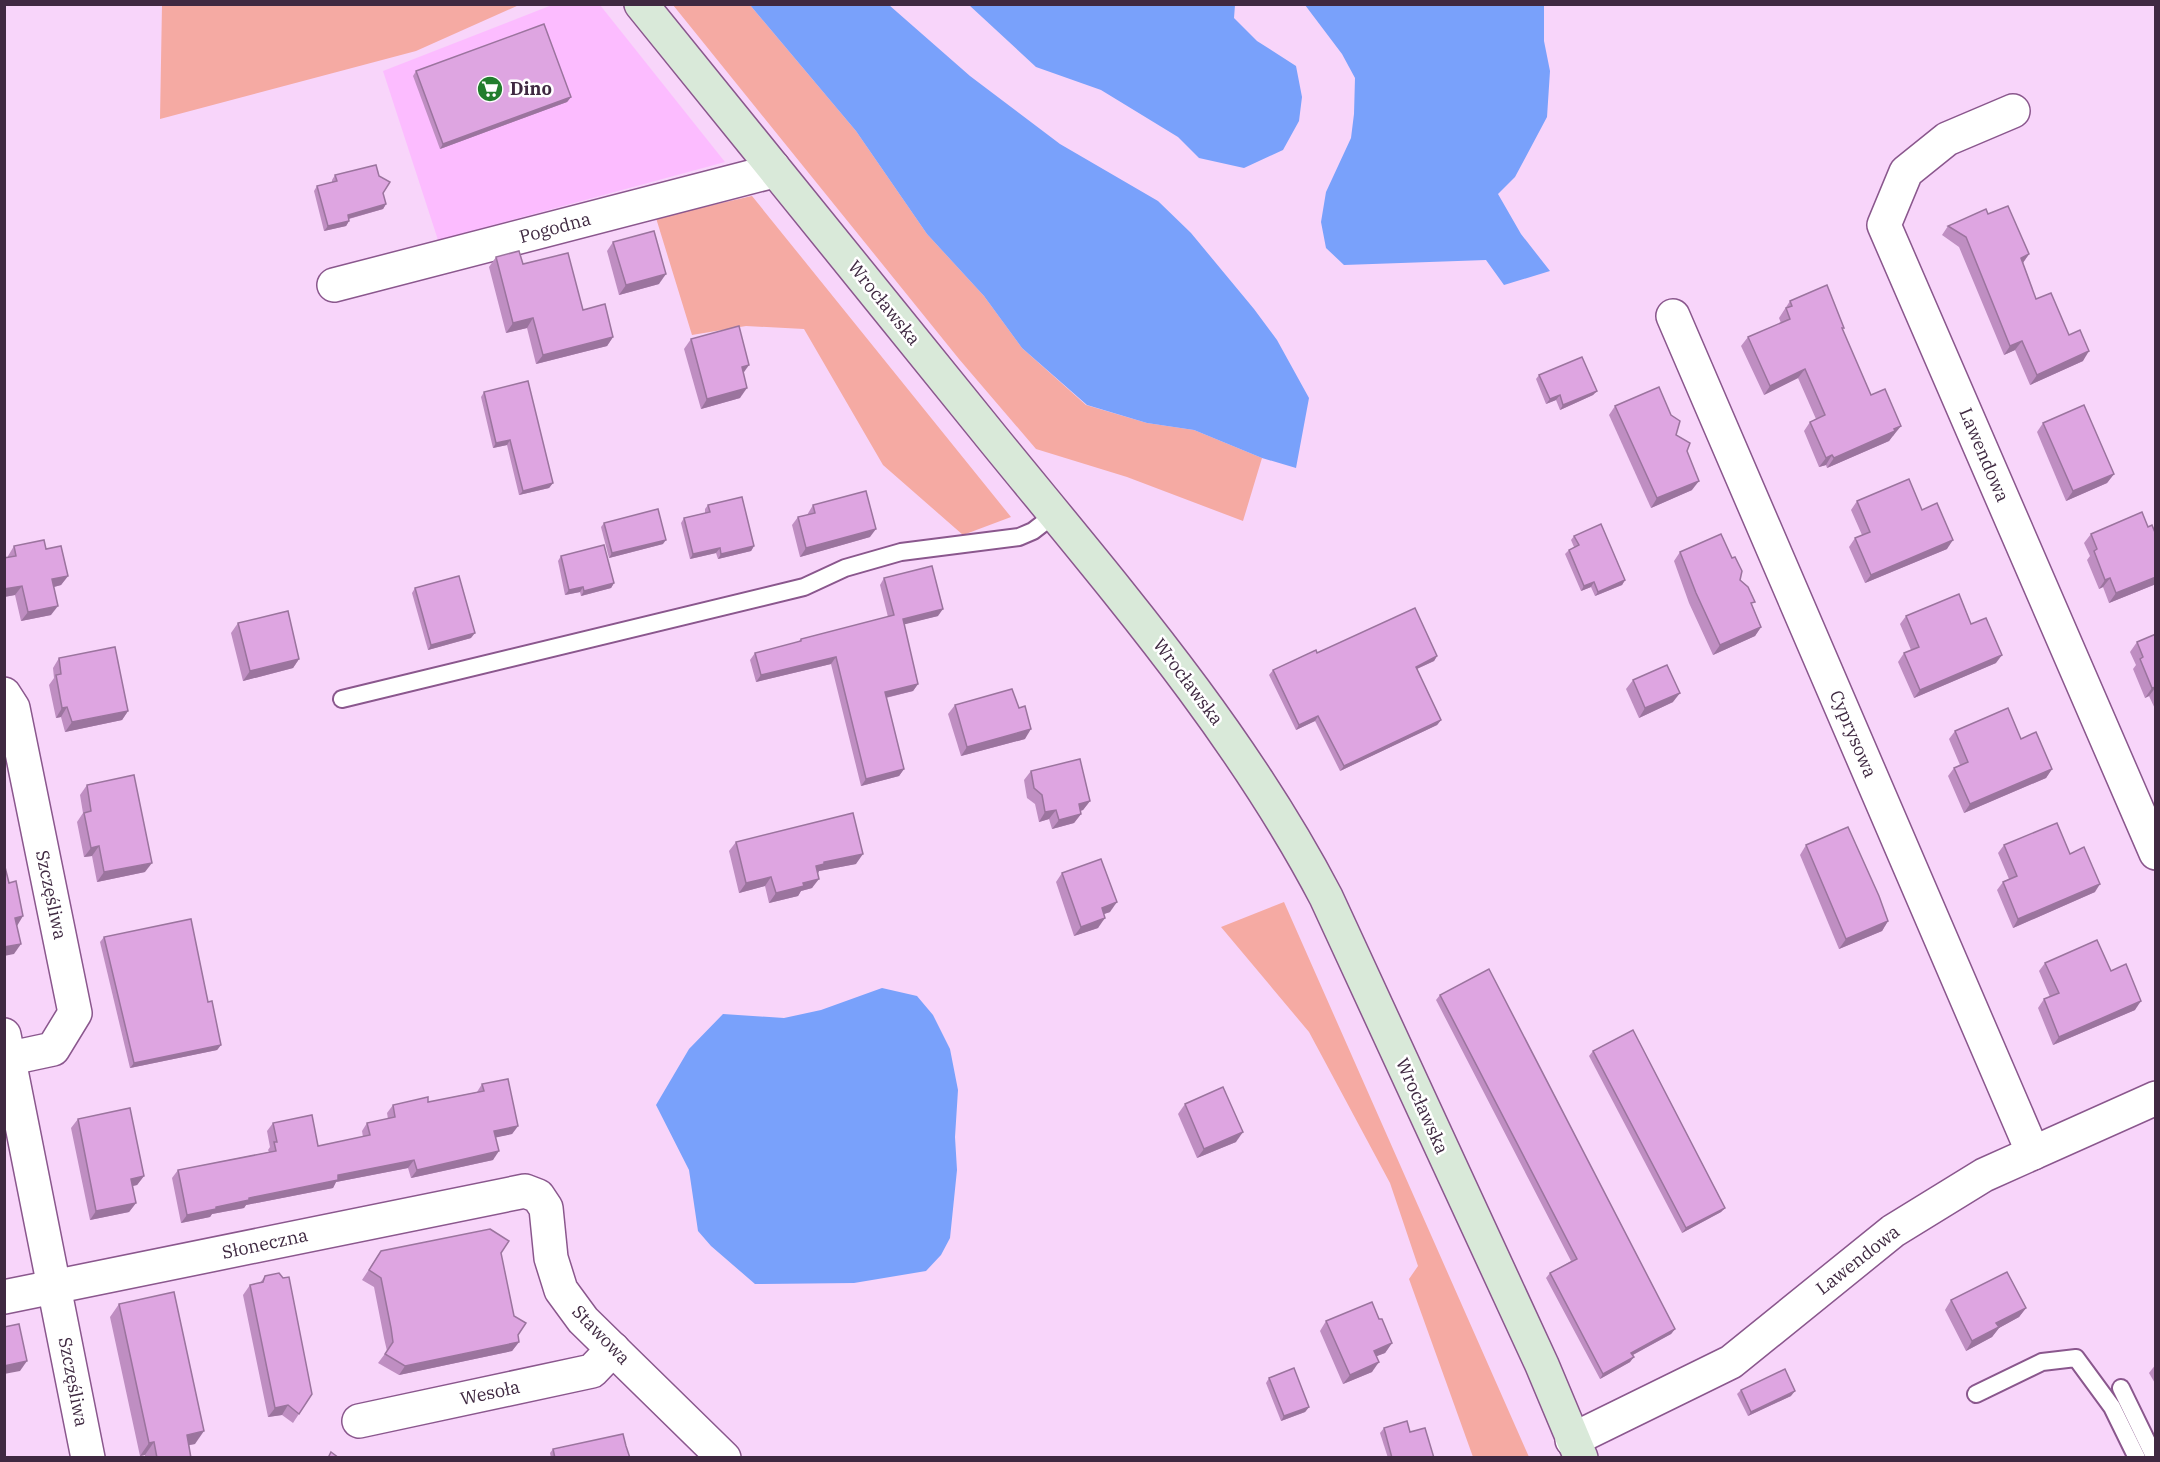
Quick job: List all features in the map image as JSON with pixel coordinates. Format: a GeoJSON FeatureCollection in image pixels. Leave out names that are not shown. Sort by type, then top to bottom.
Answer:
{"type":"FeatureCollection","features":[{"type":"Feature","properties":{"kind":"main road","name":"Wrocławska"},"geometry":{"type":"LineString","coordinates":[[641,4],[1130,606],[1256,776],[1302,850],[1326,897],[1542,1365],[1576,1449]]}},
{"type":"Feature","properties":{"kind":"street","name":"Lawendowa"},"geometry":{"type":"LineString","coordinates":[[2013,111],[1947,139],[1906,172],[1884,225],[2156,853]]}},
{"type":"Feature","properties":{"kind":"street","name":"Pogodna"},"geometry":{"type":"LineString","coordinates":[[334,285],[766,173],[773,167]]}},
{"type":"Feature","properties":{"kind":"street","name":"Cyprysowa"},"geometry":{"type":"LineString","coordinates":[[1673,315],[2033,1153]]}},
{"type":"Feature","properties":{"kind":"street","name":"Szczęśliwa"},"geometry":{"type":"LineString","coordinates":[[4,694],[13,708],[75,1013],[53,1049],[8,1047],[88,1458]]}},
{"type":"Feature","properties":{"kind":"street","name":"Lawendowa"},"geometry":{"type":"LineString","coordinates":[[1576,1449],[1731,1362],[1893,1231],[1984,1175],[2156,1098]]}},
{"type":"Feature","properties":{"kind":"street","name":"Słoneczna"},"geometry":{"type":"LineString","coordinates":[[4,1298],[525,1191]]}},
{"type":"Feature","properties":{"kind":"street","name":"Stawowa"},"geometry":{"type":"LineString","coordinates":[[525,1191],[538,1196],[546,1208],[551,1258],[561,1290],[583,1320],[724,1458]]}},
{"type":"Feature","properties":{"kind":"street","name":"Wesoła"},"geometry":{"type":"LineString","coordinates":[[358,1421],[592,1371],[613,1349]]}},
{"type":"Feature","properties":{"kind":"lane"},"geometry":{"type":"LineString","coordinates":[[342,699],[804,588],[845,568],[901,552],[1019,537],[1033,531],[1054,514]]}},
{"type":"Feature","properties":{"kind":"lane"},"geometry":{"type":"LineString","coordinates":[[1977,1394],[2042,1362],[2076,1358],[2112,1407],[2137,1458]]}},
{"type":"Feature","properties":{"kind":"lane"},"geometry":{"type":"LineString","coordinates":[[2121,1388],[2155,1458]]}},
{"type":"Feature","properties":{"kind":"shaded area"},"geometry":{"type":"Polygon","coordinates":[[[162,4],[519,5],[416,51],[160,119],[162,4]]]}},
{"type":"Feature","properties":{"kind":"shaded area"},"geometry":{"type":"Polygon","coordinates":[[[552,5],[600,5],[725,162],[438,240],[383,71],[552,5]]]}},
{"type":"Feature","properties":{"kind":"shaded area"},"geometry":{"type":"Polygon","coordinates":[[[673,5],[750,5],[856,131],[927,234],[984,296],[1022,348],[1086,405],[1147,423],[1194,430],[1262,458],[1243,521],[1127,477],[1036,449],[959,359],[673,5]]]}},
{"type":"Feature","properties":{"kind":"shaded area"},"geometry":{"type":"Polygon","coordinates":[[[752,196],[1011,517],[963,535],[883,465],[804,329],[746,326],[692,335],[656,218],[752,196]]]}},
{"type":"Feature","properties":{"kind":"shaded area"},"geometry":{"type":"Polygon","coordinates":[[[1284,902],[1529,1457],[1473,1457],[1409,1279],[1418,1266],[1390,1183],[1309,1032],[1221,927],[1284,902]]]}},
{"type":"Feature","properties":{"kind":"water"},"geometry":{"type":"Polygon","coordinates":[[[750,5],[889,5],[970,76],[1060,144],[1158,201],[1191,233],[1254,309],[1277,340],[1309,398],[1296,468],[1262,458],[1194,430],[1147,423],[1087,405],[1022,348],[984,296],[927,234],[856,131],[750,5]]]}},
{"type":"Feature","properties":{"kind":"water"},"geometry":{"type":"Polygon","coordinates":[[[969,5],[1235,5],[1234,18],[1257,41],[1296,66],[1302,97],[1299,121],[1283,150],[1244,168],[1199,158],[1178,137],[1101,90],[1036,67],[969,5]]]}},
{"type":"Feature","properties":{"kind":"water"},"geometry":{"type":"Polygon","coordinates":[[[1305,5],[1544,5],[1544,41],[1550,71],[1547,117],[1515,177],[1498,194],[1521,234],[1550,271],[1504,285],[1486,260],[1344,265],[1326,248],[1321,222],[1326,192],[1351,138],[1355,78],[1342,54],[1305,5]]]}},
{"type":"Feature","properties":{"kind":"water"},"geometry":{"type":"Polygon","coordinates":[[[882,988],[917,996],[933,1015],[950,1049],[958,1090],[955,1137],[957,1170],[950,1238],[941,1255],[926,1271],[854,1283],[755,1284],[711,1246],[698,1231],[689,1170],[656,1105],[689,1049],[723,1014],[784,1018],[821,1010],[882,988]]]}},
{"type":"Feature","properties":{"kind":"building","name":"Dino"},"geometry":{"type":"Polygon","coordinates":[[[544,24],[571,97],[443,144],[416,71],[544,24]]]}},
{"type":"Feature","properties":{"kind":"building"},"geometry":{"type":"Polygon","coordinates":[[[376,165],[379,176],[390,182],[383,193],[386,204],[348,215],[349,221],[328,226],[317,186],[337,181],[335,175],[376,165]]]}},
{"type":"Feature","properties":{"kind":"building"},"geometry":{"type":"Polygon","coordinates":[[[2008,206],[2029,254],[2021,258],[2036,299],[2051,293],[2069,335],[2080,330],[2089,351],[2037,375],[2022,341],[2010,346],[1966,237],[1948,226],[1986,209],[1988,214],[2008,206]]]}},
{"type":"Feature","properties":{"kind":"building"},"geometry":{"type":"Polygon","coordinates":[[[654,231],[666,274],[626,285],[613,242],[654,231]]]}},
{"type":"Feature","properties":{"kind":"building"},"geometry":{"type":"Polygon","coordinates":[[[519,251],[523,264],[568,253],[583,310],[605,304],[613,337],[543,355],[533,318],[513,323],[496,257],[519,251]]]}},
{"type":"Feature","properties":{"kind":"building"},"geometry":{"type":"Polygon","coordinates":[[[1827,285],[1844,328],[1842,328],[1871,395],[1885,389],[1901,426],[1894,429],[1895,431],[1834,458],[1832,455],[1826,458],[1810,422],[1825,415],[1805,369],[1770,386],[1748,337],[1790,319],[1786,308],[1792,306],[1790,301],[1827,285]]]}},
{"type":"Feature","properties":{"kind":"building"},"geometry":{"type":"Polygon","coordinates":[[[739,326],[749,365],[742,367],[747,388],[707,399],[691,339],[739,326]]]}},
{"type":"Feature","properties":{"kind":"building"},"geometry":{"type":"Polygon","coordinates":[[[1582,357],[1597,391],[1563,405],[1560,395],[1550,399],[1539,375],[1582,357]]]}},
{"type":"Feature","properties":{"kind":"building"},"geometry":{"type":"Polygon","coordinates":[[[528,381],[553,483],[523,491],[510,440],[496,443],[484,392],[528,381]]]}},
{"type":"Feature","properties":{"kind":"building"},"geometry":{"type":"Polygon","coordinates":[[[1659,387],[1671,415],[1680,421],[1676,435],[1690,443],[1687,451],[1699,481],[1657,498],[1615,406],[1659,387]]]}},
{"type":"Feature","properties":{"kind":"building"},"geometry":{"type":"Polygon","coordinates":[[[2084,405],[2114,474],[2073,491],[2043,423],[2084,405]]]}},
{"type":"Feature","properties":{"kind":"building"},"geometry":{"type":"Polygon","coordinates":[[[1909,479],[1922,510],[1937,503],[1953,540],[1871,575],[1855,538],[1870,532],[1857,501],[1909,479]]]}},
{"type":"Feature","properties":{"kind":"building"},"geometry":{"type":"Polygon","coordinates":[[[866,491],[876,529],[806,548],[798,517],[815,513],[813,505],[866,491]]]}},
{"type":"Feature","properties":{"kind":"building"},"geometry":{"type":"Polygon","coordinates":[[[742,497],[754,546],[721,554],[720,548],[693,554],[684,518],[710,512],[708,505],[742,497]]]}},
{"type":"Feature","properties":{"kind":"building"},"geometry":{"type":"Polygon","coordinates":[[[658,509],[666,540],[612,553],[604,523],[658,509]]]}},
{"type":"Feature","properties":{"kind":"building"},"geometry":{"type":"Polygon","coordinates":[[[2142,512],[2148,527],[2152,525],[2156,535],[2156,577],[2116,593],[2110,578],[2105,580],[2094,551],[2097,549],[2091,534],[2142,512]]]}},
{"type":"Feature","properties":{"kind":"building"},"geometry":{"type":"Polygon","coordinates":[[[1601,524],[1625,580],[1598,592],[1594,582],[1584,586],[1569,550],[1579,545],[1574,536],[1601,524]]]}},
{"type":"Feature","properties":{"kind":"building"},"geometry":{"type":"Polygon","coordinates":[[[1721,534],[1732,558],[1735,557],[1742,571],[1740,580],[1748,587],[1755,602],[1751,603],[1761,627],[1720,645],[1680,552],[1721,534]]]}},
{"type":"Feature","properties":{"kind":"building"},"geometry":{"type":"Polygon","coordinates":[[[44,540],[46,549],[61,546],[68,576],[52,579],[58,606],[28,612],[22,586],[4,589],[4,558],[16,556],[14,546],[44,540]]]}},
{"type":"Feature","properties":{"kind":"building"},"geometry":{"type":"Polygon","coordinates":[[[604,545],[614,583],[584,591],[583,587],[569,590],[561,556],[604,545]]]}},
{"type":"Feature","properties":{"kind":"building"},"geometry":{"type":"Polygon","coordinates":[[[932,566],[943,609],[903,619],[918,684],[885,692],[904,769],[866,779],[836,657],[761,675],[755,653],[894,615],[884,578],[932,566]]]}},
{"type":"Feature","properties":{"kind":"building"},"geometry":{"type":"Polygon","coordinates":[[[459,576],[475,633],[431,645],[415,588],[459,576]]]}},
{"type":"Feature","properties":{"kind":"building"},"geometry":{"type":"Polygon","coordinates":[[[1959,594],[1971,624],[1986,618],[2002,655],[1920,690],[1904,653],[1919,647],[1906,616],[1959,594]]]}},
{"type":"Feature","properties":{"kind":"building"},"geometry":{"type":"Polygon","coordinates":[[[1415,608],[1437,656],[1416,667],[1441,720],[1344,766],[1318,716],[1299,725],[1273,670],[1316,650],[1317,653],[1415,608]]]}},
{"type":"Feature","properties":{"kind":"building"},"geometry":{"type":"Polygon","coordinates":[[[288,611],[299,659],[250,671],[238,623],[288,611]]]}},
{"type":"Feature","properties":{"kind":"building"},"geometry":{"type":"Polygon","coordinates":[[[2156,634],[2156,687],[2152,688],[2140,659],[2143,657],[2137,642],[2156,634]]]}},
{"type":"Feature","properties":{"kind":"building"},"geometry":{"type":"Polygon","coordinates":[[[115,647],[128,711],[72,722],[67,707],[62,708],[56,675],[61,674],[59,658],[115,647]]]}},
{"type":"Feature","properties":{"kind":"building"},"geometry":{"type":"Polygon","coordinates":[[[1667,665],[1680,693],[1645,708],[1633,680],[1667,665]]]}},
{"type":"Feature","properties":{"kind":"building"},"geometry":{"type":"Polygon","coordinates":[[[1012,689],[1019,708],[1025,706],[1031,729],[967,747],[955,705],[1012,689]]]}},
{"type":"Feature","properties":{"kind":"building"},"geometry":{"type":"Polygon","coordinates":[[[2008,708],[2021,739],[2036,732],[2052,769],[1970,804],[1954,768],[1968,762],[1955,731],[2008,708]]]}},
{"type":"Feature","properties":{"kind":"building"},"geometry":{"type":"Polygon","coordinates":[[[1080,759],[1090,801],[1079,804],[1081,814],[1059,820],[1056,810],[1045,812],[1042,795],[1034,788],[1031,771],[1080,759]]]}},
{"type":"Feature","properties":{"kind":"building"},"geometry":{"type":"Polygon","coordinates":[[[134,775],[152,863],[104,872],[99,846],[91,848],[84,813],[91,811],[87,785],[134,775]]]}},
{"type":"Feature","properties":{"kind":"building"},"geometry":{"type":"Polygon","coordinates":[[[853,813],[863,854],[824,862],[816,866],[819,879],[803,883],[804,886],[776,893],[771,877],[746,883],[736,842],[853,813]]]}},
{"type":"Feature","properties":{"kind":"building"},"geometry":{"type":"Polygon","coordinates":[[[2057,823],[2070,854],[2084,847],[2100,884],[2018,919],[2003,882],[2017,876],[2004,845],[2057,823]]]}},
{"type":"Feature","properties":{"kind":"building"},"geometry":{"type":"Polygon","coordinates":[[[1848,827],[1888,921],[1846,939],[1806,845],[1848,827]]]}},
{"type":"Feature","properties":{"kind":"building"},"geometry":{"type":"Polygon","coordinates":[[[1101,859],[1117,902],[1102,908],[1105,918],[1081,927],[1062,873],[1101,859]]]}},
{"type":"Feature","properties":{"kind":"building"},"geometry":{"type":"Polygon","coordinates":[[[4,863],[9,883],[16,881],[23,916],[15,918],[21,944],[4,947],[4,863]]]}},
{"type":"Feature","properties":{"kind":"building"},"geometry":{"type":"Polygon","coordinates":[[[191,919],[208,1002],[212,1001],[221,1045],[134,1063],[104,937],[191,919]]]}},
{"type":"Feature","properties":{"kind":"building"},"geometry":{"type":"Polygon","coordinates":[[[2097,940],[2111,971],[2126,964],[2141,1001],[2059,1037],[2044,999],[2059,993],[2045,963],[2097,940]]]}},
{"type":"Feature","properties":{"kind":"building"},"geometry":{"type":"Polygon","coordinates":[[[1489,969],[1675,1329],[1631,1353],[1634,1357],[1603,1374],[1550,1273],[1577,1259],[1440,995],[1489,969]]]}},
{"type":"Feature","properties":{"kind":"building"},"geometry":{"type":"Polygon","coordinates":[[[1633,1030],[1725,1208],[1686,1228],[1593,1051],[1633,1030]]]}},
{"type":"Feature","properties":{"kind":"building"},"geometry":{"type":"Polygon","coordinates":[[[508,1079],[518,1126],[494,1131],[499,1151],[417,1170],[414,1160],[338,1175],[338,1180],[249,1198],[249,1200],[187,1215],[178,1170],[276,1151],[274,1142],[277,1142],[273,1123],[312,1115],[318,1146],[370,1135],[367,1123],[395,1117],[393,1105],[428,1097],[428,1102],[484,1091],[482,1084],[508,1079]]]}},
{"type":"Feature","properties":{"kind":"building"},"geometry":{"type":"Polygon","coordinates":[[[1223,1087],[1243,1132],[1204,1149],[1185,1104],[1223,1087]]]}},
{"type":"Feature","properties":{"kind":"building"},"geometry":{"type":"Polygon","coordinates":[[[130,1108],[144,1176],[131,1179],[136,1203],[96,1211],[78,1119],[130,1108]]]}},
{"type":"Feature","properties":{"kind":"building"},"geometry":{"type":"Polygon","coordinates":[[[490,1229],[509,1241],[501,1253],[514,1316],[526,1323],[518,1335],[519,1342],[405,1366],[385,1354],[393,1342],[391,1328],[381,1278],[369,1270],[381,1251],[490,1229]]]}},
{"type":"Feature","properties":{"kind":"building"},"geometry":{"type":"Polygon","coordinates":[[[2007,1272],[2026,1308],[1996,1323],[1999,1327],[1972,1341],[1951,1300],[2007,1272]]]}},
{"type":"Feature","properties":{"kind":"building"},"geometry":{"type":"Polygon","coordinates":[[[279,1273],[283,1278],[289,1277],[312,1394],[299,1414],[288,1405],[275,1408],[250,1285],[263,1282],[265,1276],[279,1273]]]}},
{"type":"Feature","properties":{"kind":"building"},"geometry":{"type":"Polygon","coordinates":[[[174,1292],[204,1431],[187,1435],[191,1458],[157,1458],[154,1442],[149,1443],[119,1304],[174,1292]]]}},
{"type":"Feature","properties":{"kind":"building"},"geometry":{"type":"Polygon","coordinates":[[[1372,1302],[1392,1343],[1374,1351],[1379,1362],[1350,1375],[1326,1321],[1372,1302]]]}},
{"type":"Feature","properties":{"kind":"building"},"geometry":{"type":"Polygon","coordinates":[[[19,1324],[27,1361],[4,1366],[4,1327],[19,1324]]]}},
{"type":"Feature","properties":{"kind":"building"},"geometry":{"type":"Polygon","coordinates":[[[1294,1368],[1309,1407],[1284,1416],[1269,1378],[1294,1368]]]}},
{"type":"Feature","properties":{"kind":"building"},"geometry":{"type":"Polygon","coordinates":[[[1785,1369],[1795,1391],[1751,1412],[1741,1390],[1785,1369]]]}},
{"type":"Feature","properties":{"kind":"building"},"geometry":{"type":"Polygon","coordinates":[[[1407,1421],[1410,1432],[1425,1428],[1434,1458],[1392,1458],[1384,1428],[1407,1421]]]}},
{"type":"Feature","properties":{"kind":"building"},"geometry":{"type":"Polygon","coordinates":[[[623,1434],[630,1458],[555,1458],[553,1449],[623,1434]]]}},
{"type":"Feature","properties":{"kind":"building"},"geometry":{"type":"Polygon","coordinates":[[[331,1452],[339,1458],[328,1458],[331,1452]]]}},
{"type":"Feature","properties":{"kind":"place","name":"Dino"},"geometry":{"type":"Point","coordinates":[490,89]}}]}
